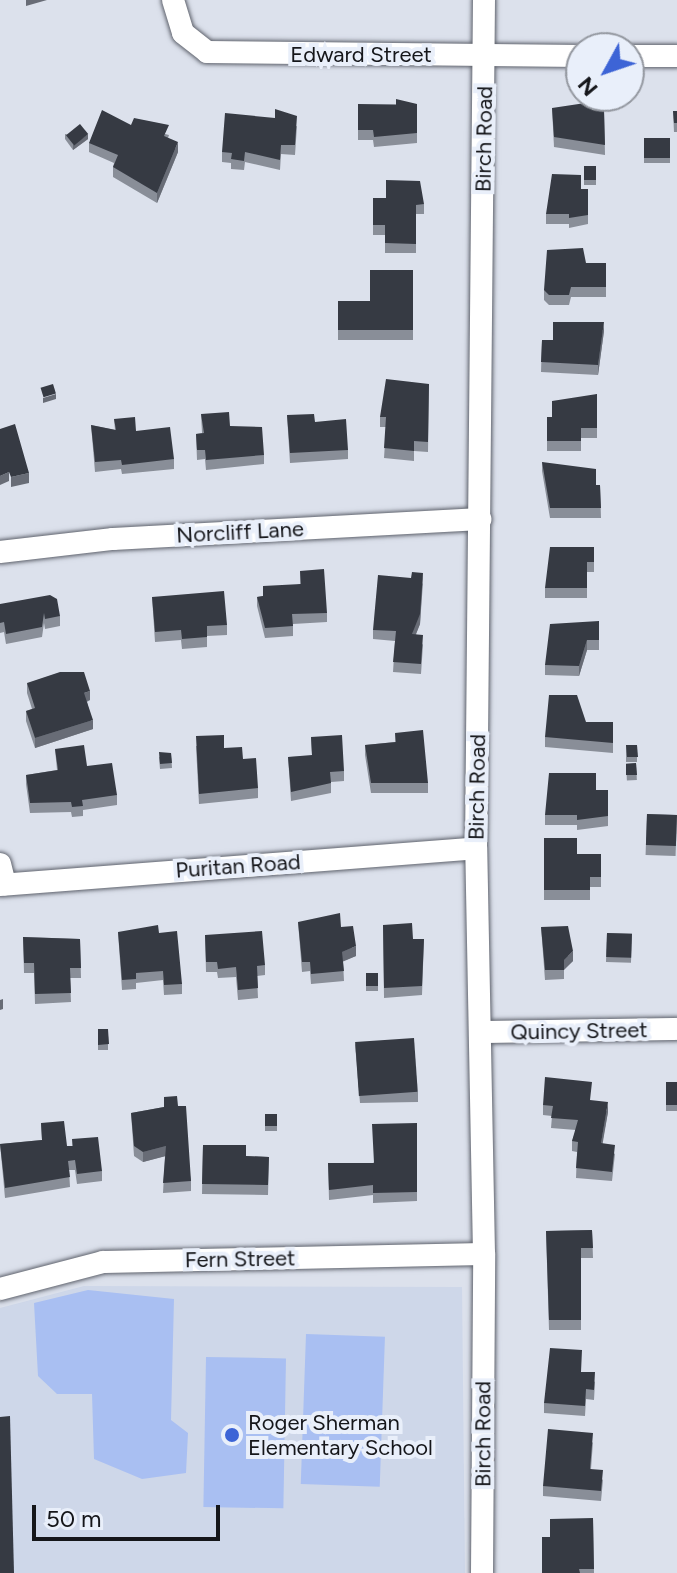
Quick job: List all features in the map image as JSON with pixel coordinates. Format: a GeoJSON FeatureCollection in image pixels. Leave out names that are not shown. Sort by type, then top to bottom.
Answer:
{"type":"FeatureCollection","features":[{"type":"Feature","properties":{"kind":"street","name":"Edward Street"},"geometry":{"type":"LineString","coordinates":[[173,0],[183,33],[207,52],[565,56]]}},
{"type":"Feature","properties":{"kind":"street","name":"Birch Road"},"geometry":{"type":"LineString","coordinates":[[482,1573],[484,1254],[476,848],[484,0]]}},
{"type":"Feature","properties":{"kind":"street"},"geometry":{"type":"LineString","coordinates":[[645,56],[677,56]]}},
{"type":"Feature","properties":{"kind":"street","name":"Norcliff Lane"},"geometry":{"type":"LineString","coordinates":[[0,552],[113,539],[480,519]]}},
{"type":"Feature","properties":{"kind":"street","name":"Puritan Road"},"geometry":{"type":"LineString","coordinates":[[2,878],[476,848]]}},
{"type":"Feature","properties":{"kind":"street","name":"Quincy Street"},"geometry":{"type":"LineString","coordinates":[[481,1032],[677,1029]]}},
{"type":"Feature","properties":{"kind":"street","name":"Fern Street"},"geometry":{"type":"LineString","coordinates":[[0,1289],[103,1262],[484,1254]]}},
{"type":"Feature","properties":{"kind":"shaded area","name":"Roger Sherman Elementary School"},"geometry":{"type":"Polygon","coordinates":[[[84,1286],[462,1287],[465,1573],[0,1573],[0,1308],[84,1286]]]}},
{"type":"Feature","properties":{"kind":"shaded area"},"geometry":{"type":"Polygon","coordinates":[[[88,1290],[174,1299],[171,1420],[188,1433],[186,1473],[142,1479],[94,1459],[92,1394],[57,1394],[38,1376],[34,1303],[88,1290]]]}},
{"type":"Feature","properties":{"kind":"shaded area"},"geometry":{"type":"Polygon","coordinates":[[[306,1334],[385,1337],[380,1487],[301,1484],[306,1334]]]}},
{"type":"Feature","properties":{"kind":"shaded area"},"geometry":{"type":"Polygon","coordinates":[[[206,1357],[286,1358],[283,1508],[203,1507],[206,1357]]]}},
{"type":"Feature","properties":{"kind":"building"},"geometry":{"type":"Polygon","coordinates":[[[396,99],[417,104],[417,133],[374,137],[373,130],[358,130],[358,104],[396,105],[396,99]]]}},
{"type":"Feature","properties":{"kind":"building"},"geometry":{"type":"Polygon","coordinates":[[[565,106],[565,112],[604,112],[605,145],[554,137],[552,108],[565,106]]]}},
{"type":"Feature","properties":{"kind":"building"},"geometry":{"type":"Polygon","coordinates":[[[275,109],[297,116],[295,145],[281,145],[280,160],[245,152],[244,161],[231,159],[232,153],[222,152],[225,113],[275,118],[275,109]]]}},
{"type":"Feature","properties":{"kind":"building"},"geometry":{"type":"Polygon","coordinates":[[[102,110],[131,125],[134,118],[169,125],[164,136],[178,142],[157,193],[113,167],[118,155],[89,143],[102,110]]]}},
{"type":"Feature","properties":{"kind":"building"},"geometry":{"type":"Polygon","coordinates":[[[673,111],[677,111],[677,123],[674,123],[673,111]]]}},
{"type":"Feature","properties":{"kind":"building"},"geometry":{"type":"Polygon","coordinates":[[[80,124],[88,134],[74,145],[66,135],[80,124]]]}},
{"type":"Feature","properties":{"kind":"building"},"geometry":{"type":"Polygon","coordinates":[[[644,138],[670,138],[670,158],[644,158],[644,138]]]}},
{"type":"Feature","properties":{"kind":"building"},"geometry":{"type":"Polygon","coordinates":[[[584,166],[596,166],[596,180],[584,180],[584,166]]]}},
{"type":"Feature","properties":{"kind":"building"},"geometry":{"type":"Polygon","coordinates":[[[552,174],[581,175],[581,189],[588,189],[588,215],[569,218],[569,214],[546,214],[552,174]]]}},
{"type":"Feature","properties":{"kind":"building"},"geometry":{"type":"Polygon","coordinates":[[[386,180],[420,181],[424,204],[416,205],[416,244],[385,243],[385,225],[373,225],[373,198],[386,198],[386,180]]]}},
{"type":"Feature","properties":{"kind":"building"},"geometry":{"type":"Polygon","coordinates":[[[583,248],[586,263],[606,263],[606,287],[571,287],[569,295],[549,295],[544,290],[547,250],[583,248]]]}},
{"type":"Feature","properties":{"kind":"building"},"geometry":{"type":"Polygon","coordinates":[[[370,270],[413,270],[413,330],[338,330],[338,301],[370,301],[370,270]]]}},
{"type":"Feature","properties":{"kind":"building"},"geometry":{"type":"Polygon","coordinates":[[[553,322],[604,322],[598,365],[541,362],[542,340],[553,340],[553,322]]]}},
{"type":"Feature","properties":{"kind":"building"},"geometry":{"type":"Polygon","coordinates":[[[386,379],[429,384],[428,442],[414,441],[414,451],[384,448],[386,417],[380,417],[386,379]]]}},
{"type":"Feature","properties":{"kind":"building"},"geometry":{"type":"Polygon","coordinates":[[[53,384],[56,394],[43,397],[41,388],[53,384]]]}},
{"type":"Feature","properties":{"kind":"building"},"geometry":{"type":"Polygon","coordinates":[[[597,394],[597,428],[581,428],[581,441],[547,441],[547,417],[552,417],[552,401],[597,394]]]}},
{"type":"Feature","properties":{"kind":"building"},"geometry":{"type":"Polygon","coordinates":[[[229,412],[230,426],[262,427],[264,455],[206,460],[205,450],[197,450],[196,434],[204,433],[201,414],[229,412]]]}},
{"type":"Feature","properties":{"kind":"building"},"geometry":{"type":"Polygon","coordinates":[[[314,414],[315,422],[346,419],[348,450],[290,453],[287,415],[314,414]]]}},
{"type":"Feature","properties":{"kind":"building"},"geometry":{"type":"Polygon","coordinates":[[[135,417],[136,431],[170,427],[174,459],[122,465],[121,460],[95,462],[91,425],[116,430],[114,419],[135,417]]]}},
{"type":"Feature","properties":{"kind":"building"},"geometry":{"type":"Polygon","coordinates":[[[15,424],[29,473],[11,477],[9,472],[0,476],[0,429],[15,424]]]}},
{"type":"Feature","properties":{"kind":"building"},"geometry":{"type":"Polygon","coordinates":[[[542,462],[596,469],[601,508],[550,508],[542,462]]]}},
{"type":"Feature","properties":{"kind":"building"},"geometry":{"type":"Polygon","coordinates":[[[550,547],[594,547],[594,562],[587,562],[587,588],[545,588],[550,547]]]}},
{"type":"Feature","properties":{"kind":"building"},"geometry":{"type":"Polygon","coordinates":[[[324,569],[327,613],[292,614],[293,626],[265,628],[257,597],[263,596],[263,586],[301,584],[300,571],[324,569]]]}},
{"type":"Feature","properties":{"kind":"building"},"geometry":{"type":"Polygon","coordinates":[[[412,572],[423,573],[420,614],[412,634],[423,635],[421,664],[393,662],[396,631],[373,630],[378,575],[411,578],[412,572]]]}},
{"type":"Feature","properties":{"kind":"building"},"geometry":{"type":"Polygon","coordinates":[[[224,591],[227,625],[207,626],[207,637],[182,639],[181,630],[155,632],[152,597],[224,591]]]}},
{"type":"Feature","properties":{"kind":"building"},"geometry":{"type":"Polygon","coordinates":[[[50,595],[57,599],[60,616],[45,619],[44,613],[42,627],[6,634],[4,622],[0,623],[0,604],[50,595]]]}},
{"type":"Feature","properties":{"kind":"building"},"geometry":{"type":"Polygon","coordinates":[[[599,621],[599,640],[587,640],[579,666],[545,665],[550,624],[599,621]]]}},
{"type":"Feature","properties":{"kind":"building"},"geometry":{"type":"Polygon","coordinates":[[[60,672],[84,672],[90,691],[84,693],[93,720],[35,738],[26,711],[35,708],[27,683],[60,672]]]}},
{"type":"Feature","properties":{"kind":"building"},"geometry":{"type":"Polygon","coordinates":[[[549,695],[577,695],[586,722],[613,722],[613,743],[545,737],[549,695]]]}},
{"type":"Feature","properties":{"kind":"building"},"geometry":{"type":"Polygon","coordinates":[[[423,730],[428,783],[371,783],[365,745],[396,742],[395,733],[423,730]]]}},
{"type":"Feature","properties":{"kind":"building"},"geometry":{"type":"Polygon","coordinates":[[[224,735],[224,748],[242,747],[243,759],[256,758],[258,788],[199,794],[196,736],[224,735]]]}},
{"type":"Feature","properties":{"kind":"building"},"geometry":{"type":"Polygon","coordinates":[[[342,735],[344,771],[330,772],[331,783],[291,792],[288,757],[312,755],[311,737],[342,735]]]}},
{"type":"Feature","properties":{"kind":"building"},"geometry":{"type":"Polygon","coordinates":[[[84,745],[87,766],[112,763],[117,795],[82,800],[83,806],[72,807],[71,802],[30,803],[26,775],[58,770],[55,749],[84,745]]]}},
{"type":"Feature","properties":{"kind":"building"},"geometry":{"type":"Polygon","coordinates":[[[626,745],[637,745],[638,757],[627,757],[626,745]]]}},
{"type":"Feature","properties":{"kind":"building"},"geometry":{"type":"Polygon","coordinates":[[[159,752],[171,753],[172,763],[160,764],[159,752]]]}},
{"type":"Feature","properties":{"kind":"building"},"geometry":{"type":"Polygon","coordinates":[[[636,763],[637,775],[626,775],[626,764],[636,763]]]}},
{"type":"Feature","properties":{"kind":"building"},"geometry":{"type":"Polygon","coordinates":[[[549,773],[596,773],[596,790],[608,790],[608,816],[577,820],[577,815],[545,815],[549,773]]]}},
{"type":"Feature","properties":{"kind":"building"},"geometry":{"type":"Polygon","coordinates":[[[647,814],[677,815],[676,846],[646,845],[647,814]]]}},
{"type":"Feature","properties":{"kind":"building"},"geometry":{"type":"Polygon","coordinates":[[[544,838],[577,838],[577,854],[601,854],[601,877],[590,877],[590,890],[544,890],[544,838]]]}},
{"type":"Feature","properties":{"kind":"building"},"geometry":{"type":"Polygon","coordinates":[[[340,913],[341,927],[353,926],[356,946],[342,952],[344,971],[311,974],[310,962],[302,962],[298,922],[340,913]]]}},
{"type":"Feature","properties":{"kind":"building"},"geometry":{"type":"Polygon","coordinates":[[[412,923],[413,939],[424,939],[422,986],[384,988],[383,925],[412,923]]]}},
{"type":"Feature","properties":{"kind":"building"},"geometry":{"type":"Polygon","coordinates":[[[158,925],[159,933],[177,931],[182,984],[164,985],[163,971],[136,973],[136,979],[122,980],[118,932],[158,925]]]}},
{"type":"Feature","properties":{"kind":"building"},"geometry":{"type":"Polygon","coordinates":[[[568,926],[573,951],[564,960],[564,970],[545,970],[541,927],[568,926]]]}},
{"type":"Feature","properties":{"kind":"building"},"geometry":{"type":"Polygon","coordinates":[[[262,931],[265,965],[257,966],[258,988],[238,990],[236,967],[218,969],[217,962],[206,962],[205,935],[262,931]]]}},
{"type":"Feature","properties":{"kind":"building"},"geometry":{"type":"Polygon","coordinates":[[[607,933],[632,934],[631,958],[606,957],[607,933]]]}},
{"type":"Feature","properties":{"kind":"building"},"geometry":{"type":"Polygon","coordinates":[[[23,937],[80,939],[81,968],[70,968],[71,993],[35,994],[34,963],[24,963],[23,937]]]}},
{"type":"Feature","properties":{"kind":"building"},"geometry":{"type":"Polygon","coordinates":[[[366,973],[378,973],[378,986],[366,986],[366,973]]]}},
{"type":"Feature","properties":{"kind":"building"},"geometry":{"type":"Polygon","coordinates":[[[98,1029],[108,1029],[109,1044],[98,1045],[98,1029]]]}},
{"type":"Feature","properties":{"kind":"building"},"geometry":{"type":"Polygon","coordinates":[[[414,1038],[418,1092],[359,1096],[355,1042],[414,1038]]]}},
{"type":"Feature","properties":{"kind":"building"},"geometry":{"type":"Polygon","coordinates":[[[545,1077],[592,1082],[590,1100],[608,1102],[601,1143],[615,1145],[612,1172],[576,1168],[578,1142],[572,1141],[578,1120],[551,1118],[553,1106],[543,1105],[545,1077]]]}},
{"type":"Feature","properties":{"kind":"building"},"geometry":{"type":"Polygon","coordinates":[[[666,1082],[677,1082],[677,1105],[666,1105],[666,1082]]]}},
{"type":"Feature","properties":{"kind":"building"},"geometry":{"type":"Polygon","coordinates":[[[177,1096],[178,1106],[186,1106],[191,1181],[163,1183],[166,1146],[143,1152],[134,1146],[131,1113],[164,1107],[164,1097],[177,1096]]]}},
{"type":"Feature","properties":{"kind":"building"},"geometry":{"type":"Polygon","coordinates":[[[265,1114],[277,1114],[277,1126],[265,1126],[265,1114]]]}},
{"type":"Feature","properties":{"kind":"building"},"geometry":{"type":"Polygon","coordinates":[[[64,1121],[67,1146],[73,1146],[72,1139],[98,1137],[102,1171],[77,1174],[75,1160],[68,1161],[70,1177],[5,1188],[0,1144],[42,1140],[41,1123],[64,1121]]]}},
{"type":"Feature","properties":{"kind":"building"},"geometry":{"type":"Polygon","coordinates":[[[417,1123],[417,1192],[373,1193],[373,1185],[329,1190],[328,1163],[374,1163],[372,1124],[417,1123]]]}},
{"type":"Feature","properties":{"kind":"building"},"geometry":{"type":"Polygon","coordinates":[[[203,1145],[246,1145],[246,1156],[269,1157],[268,1185],[202,1184],[203,1145]]]}},
{"type":"Feature","properties":{"kind":"building"},"geometry":{"type":"Polygon","coordinates":[[[592,1230],[593,1248],[581,1248],[581,1320],[549,1320],[546,1231],[592,1230]]]}},
{"type":"Feature","properties":{"kind":"building"},"geometry":{"type":"Polygon","coordinates":[[[550,1348],[582,1350],[581,1372],[595,1372],[594,1390],[586,1389],[585,1406],[544,1403],[550,1348]]]}},
{"type":"Feature","properties":{"kind":"building"},"geometry":{"type":"Polygon","coordinates":[[[10,1416],[14,1573],[0,1573],[0,1417],[10,1416]]]}},
{"type":"Feature","properties":{"kind":"building"},"geometry":{"type":"Polygon","coordinates":[[[548,1429],[593,1433],[590,1469],[603,1470],[601,1491],[543,1486],[548,1429]]]}},
{"type":"Feature","properties":{"kind":"building"},"geometry":{"type":"Polygon","coordinates":[[[593,1518],[594,1569],[579,1569],[580,1573],[542,1573],[542,1537],[550,1537],[550,1519],[593,1518]]]}},
{"type":"Feature","properties":{"kind":"place","name":"Roger Sherman Elementary School"},"geometry":{"type":"Point","coordinates":[232,1435]}}]}
